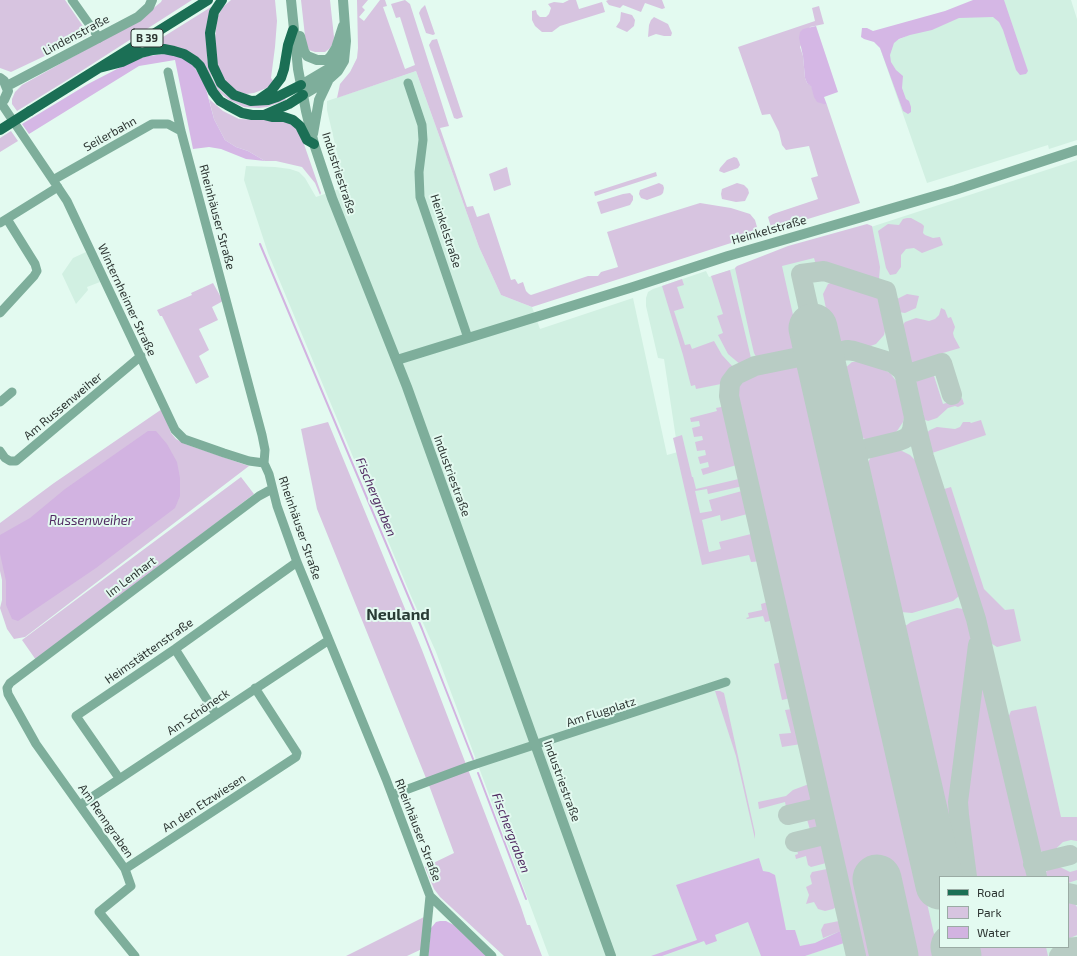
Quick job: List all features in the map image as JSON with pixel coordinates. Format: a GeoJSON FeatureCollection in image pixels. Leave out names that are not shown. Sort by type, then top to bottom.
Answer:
{"type":"FeatureCollection","features":[{"type":"Feature","properties":{"kind":"main road","name":"B 39"},"geometry":{"type":"LineString","coordinates":[[0,130],[208,0]]}},
{"type":"Feature","properties":{"kind":"main road"},"geometry":{"type":"LineString","coordinates":[[222,0],[214,12],[210,33],[213,66],[221,83],[226,88],[244,99],[255,101],[268,100],[277,97],[301,84]]}},
{"type":"Feature","properties":{"kind":"main road"},"geometry":{"type":"LineString","coordinates":[[255,101],[271,91],[281,78],[288,45],[293,30]]}},
{"type":"Feature","properties":{"kind":"main road"},"geometry":{"type":"LineString","coordinates":[[99,68],[122,62],[147,52],[164,49],[184,54],[200,66],[213,92],[220,101],[227,106],[242,113],[284,117],[293,120],[300,126],[307,140],[313,140]]}},
{"type":"Feature","properties":{"kind":"main road"},"geometry":{"type":"LineString","coordinates":[[264,115],[303,96]]}},
{"type":"Feature","properties":{"kind":"street"},"geometry":{"type":"LineString","coordinates":[[72,0],[99,38]]}},
{"type":"Feature","properties":{"kind":"street","name":"Lindenstraße"},"geometry":{"type":"LineString","coordinates":[[7,86],[138,17],[149,7],[152,0]]}},
{"type":"Feature","properties":{"kind":"street","name":"Industriestraße"},"geometry":{"type":"LineString","coordinates":[[291,0],[293,30],[303,96],[313,140],[332,198],[397,360],[610,956]]}},
{"type":"Feature","properties":{"kind":"street"},"geometry":{"type":"LineString","coordinates":[[303,96],[328,80],[343,64],[346,50],[343,0]]}},
{"type":"Feature","properties":{"kind":"street"},"geometry":{"type":"LineString","coordinates":[[292,14],[298,28],[305,53],[310,58],[317,60],[327,60],[331,56],[336,48],[344,22]]}},
{"type":"Feature","properties":{"kind":"street"},"geometry":{"type":"LineString","coordinates":[[301,84],[333,66],[346,50]]}},
{"type":"Feature","properties":{"kind":"street","name":"Rheinhäuser Straße"},"geometry":{"type":"LineString","coordinates":[[168,72],[181,131],[262,436],[265,450],[264,463],[269,474],[272,490],[297,562],[392,795],[430,896],[492,956]]}},
{"type":"Feature","properties":{"kind":"street"},"geometry":{"type":"LineString","coordinates":[[0,78],[7,86],[7,95],[0,103]]}},
{"type":"Feature","properties":{"kind":"street"},"geometry":{"type":"LineString","coordinates":[[313,140],[319,100],[328,80]]}},
{"type":"Feature","properties":{"kind":"street","name":"Heinkelstraße"},"geometry":{"type":"LineString","coordinates":[[408,83],[422,125],[423,140],[419,172],[420,197],[468,338]]}},
{"type":"Feature","properties":{"kind":"street","name":"Winternheimer Straße"},"geometry":{"type":"LineString","coordinates":[[0,103],[67,201],[175,430],[184,439],[249,461],[264,463]]}},
{"type":"Feature","properties":{"kind":"street","name":"Seilerbahn"},"geometry":{"type":"LineString","coordinates":[[4,221],[56,183],[152,124],[168,124],[181,131]]}},
{"type":"Feature","properties":{"kind":"street","name":"Heinkelstraße"},"geometry":{"type":"LineString","coordinates":[[397,360],[748,250],[960,188],[1077,150]]}},
{"type":"Feature","properties":{"kind":"street"},"geometry":{"type":"LineString","coordinates":[[0,313],[37,271],[35,264],[4,221]]}},
{"type":"Feature","properties":{"kind":"street","name":"Am Russenweiher"},"geometry":{"type":"LineString","coordinates":[[0,451],[5,458],[10,461],[16,461],[141,356]]}},
{"type":"Feature","properties":{"kind":"street"},"geometry":{"type":"LineString","coordinates":[[0,402],[12,392]]}},
{"type":"Feature","properties":{"kind":"street","name":"Im Lenhart"},"geometry":{"type":"LineString","coordinates":[[7,688],[10,683],[259,496],[272,490]]}},
{"type":"Feature","properties":{"kind":"street","name":"Heimstättenstraße"},"geometry":{"type":"LineString","coordinates":[[119,778],[76,716],[175,649],[297,562]]}},
{"type":"Feature","properties":{"kind":"street","name":"Am Schöneck"},"geometry":{"type":"LineString","coordinates":[[80,805],[329,640]]}},
{"type":"Feature","properties":{"kind":"street"},"geometry":{"type":"LineString","coordinates":[[175,649],[216,714]]}},
{"type":"Feature","properties":{"kind":"street","name":"Am Flugplatz"},"geometry":{"type":"LineString","coordinates":[[392,795],[470,766],[726,682]]}},
{"type":"Feature","properties":{"kind":"street","name":"Am Renngraben"},"geometry":{"type":"LineString","coordinates":[[7,688],[8,694],[36,744],[125,870],[131,886],[99,912],[135,956]]}},
{"type":"Feature","properties":{"kind":"street","name":"An den Etzwiesen"},"geometry":{"type":"LineString","coordinates":[[125,870],[296,757],[297,754],[295,750],[255,688]]}},
{"type":"Feature","properties":{"kind":"street"},"geometry":{"type":"LineString","coordinates":[[424,956],[430,896]]}},
{"type":"Feature","properties":{"kind":"shaded area"},"geometry":{"type":"Polygon","coordinates":[[[973,0],[1004,0],[1028,71],[1026,74],[1020,75],[1016,70],[1003,30],[999,22],[993,17],[959,18],[932,30],[899,39],[894,43],[890,55],[891,62],[896,70],[903,76],[902,88],[911,107],[911,112],[908,114],[903,111],[880,48],[874,42],[861,37],[862,28],[867,28],[873,31],[945,11],[973,0]]]}},
{"type":"Feature","properties":{"kind":"shaded area"},"geometry":{"type":"Polygon","coordinates":[[[986,0],[1071,0],[1077,19],[1077,140],[1049,149],[1048,145],[927,183],[880,48],[986,0]]]}},
{"type":"Feature","properties":{"kind":"shaded area"},"geometry":{"type":"Polygon","coordinates":[[[816,26],[838,92],[824,97],[827,105],[817,102],[811,86],[807,83],[799,38],[800,32],[803,29],[816,26]]]}},
{"type":"Feature","properties":{"kind":"shaded area"},"geometry":{"type":"Polygon","coordinates":[[[165,54],[180,55],[192,63],[205,85],[214,119],[225,140],[265,161],[246,159],[221,149],[209,147],[193,149],[175,60],[139,66],[29,134],[22,124],[88,84],[135,60],[148,56],[165,54]]]}},
{"type":"Feature","properties":{"kind":"shaded area"},"geometry":{"type":"Polygon","coordinates":[[[416,71],[479,247],[501,295],[532,307],[540,329],[633,298],[667,455],[678,452],[664,359],[658,358],[646,306],[648,292],[706,271],[709,277],[819,240],[874,226],[1077,160],[1077,956],[549,956],[436,652],[411,596],[268,253],[244,180],[246,166],[275,167],[299,172],[305,178],[316,197],[345,187],[327,110],[327,101],[416,71]]]}},
{"type":"Feature","properties":{"kind":"shaded area"},"geometry":{"type":"Polygon","coordinates":[[[86,252],[100,282],[87,287],[88,290],[76,304],[62,274],[73,258],[86,252]]]}},
{"type":"Feature","properties":{"kind":"shaded area"},"geometry":{"type":"Polygon","coordinates":[[[759,858],[763,871],[775,875],[786,930],[795,930],[800,946],[815,943],[838,932],[840,932],[844,943],[805,956],[761,956],[748,922],[715,935],[717,941],[706,945],[704,941],[662,956],[651,956],[697,940],[676,885],[759,858]]]}},
{"type":"Feature","properties":{"kind":"shaded area"},"geometry":{"type":"Polygon","coordinates":[[[446,921],[454,925],[486,956],[428,956],[431,928],[436,922],[446,921]]]}},
{"type":"Feature","properties":{"kind":"green space"},"geometry":{"type":"Polygon","coordinates":[[[0,0],[65,0],[89,35],[11,72],[0,68],[0,0]]]}},
{"type":"Feature","properties":{"kind":"green space"},"geometry":{"type":"Polygon","coordinates":[[[162,0],[192,0],[17,111],[12,104],[12,99],[15,92],[22,85],[139,20],[162,0]]]}},
{"type":"Feature","properties":{"kind":"green space"},"geometry":{"type":"Polygon","coordinates":[[[231,0],[275,0],[277,21],[271,78],[274,82],[267,88],[254,93],[246,94],[233,90],[218,73],[215,41],[217,18],[223,7],[231,0]]]}},
{"type":"Feature","properties":{"kind":"green space"},"geometry":{"type":"Polygon","coordinates":[[[301,0],[330,0],[334,37],[333,44],[325,52],[315,52],[309,50],[306,45],[301,0]]]}},
{"type":"Feature","properties":{"kind":"green space"},"geometry":{"type":"Polygon","coordinates":[[[357,0],[368,0],[362,7],[365,10],[359,17],[364,21],[380,0],[385,0],[387,6],[383,7],[405,69],[415,65],[400,17],[396,18],[391,4],[405,0],[410,4],[449,126],[440,128],[467,207],[473,206],[477,217],[489,213],[511,280],[515,279],[518,284],[523,282],[526,291],[529,294],[531,295],[588,276],[598,276],[601,272],[618,267],[607,232],[700,203],[731,208],[750,214],[755,220],[759,234],[532,307],[501,295],[479,247],[416,71],[337,98],[340,84],[350,72],[357,58],[357,0]]]}},
{"type":"Feature","properties":{"kind":"green space"},"geometry":{"type":"Polygon","coordinates":[[[569,0],[576,0],[579,9],[602,2],[605,12],[560,26],[552,32],[542,32],[535,26],[532,20],[532,11],[536,10],[540,17],[546,17],[551,8],[548,4],[554,2],[563,3],[569,0]]]}},
{"type":"Feature","properties":{"kind":"green space"},"geometry":{"type":"Polygon","coordinates":[[[662,0],[665,8],[662,9],[645,3],[641,12],[623,5],[620,8],[609,5],[606,1],[662,0]]]}},
{"type":"Feature","properties":{"kind":"green space"},"geometry":{"type":"Polygon","coordinates":[[[425,5],[435,34],[433,35],[426,33],[419,13],[425,5]]]}},
{"type":"Feature","properties":{"kind":"green space"},"geometry":{"type":"Polygon","coordinates":[[[819,6],[824,24],[810,27],[800,47],[803,56],[805,78],[807,83],[811,85],[813,91],[823,103],[827,105],[860,203],[772,230],[768,217],[818,199],[811,178],[818,176],[809,146],[786,150],[782,145],[779,132],[770,114],[762,115],[738,47],[815,21],[812,8],[819,6]]]}},
{"type":"Feature","properties":{"kind":"green space"},"geometry":{"type":"Polygon","coordinates":[[[211,7],[207,59],[212,78],[220,90],[230,98],[247,105],[285,98],[286,100],[267,107],[244,107],[229,100],[218,91],[208,72],[147,47],[211,7]]]}},
{"type":"Feature","properties":{"kind":"green space"},"geometry":{"type":"Polygon","coordinates":[[[621,12],[632,15],[635,20],[634,26],[627,32],[616,27],[620,21],[621,12]]]}},
{"type":"Feature","properties":{"kind":"green space"},"geometry":{"type":"Polygon","coordinates":[[[654,17],[668,24],[672,33],[671,36],[656,34],[648,37],[649,25],[654,17]]]}},
{"type":"Feature","properties":{"kind":"green space"},"geometry":{"type":"Polygon","coordinates":[[[437,39],[463,117],[457,119],[454,118],[429,45],[432,40],[437,39]]]}},
{"type":"Feature","properties":{"kind":"green space"},"geometry":{"type":"Polygon","coordinates":[[[209,99],[223,111],[239,119],[263,120],[277,118],[298,127],[321,193],[320,195],[315,183],[302,167],[276,161],[265,161],[225,140],[214,119],[209,99]]]}},
{"type":"Feature","properties":{"kind":"green space"},"geometry":{"type":"Polygon","coordinates":[[[11,131],[18,141],[0,152],[0,138],[11,131]]]}},
{"type":"Feature","properties":{"kind":"green space"},"geometry":{"type":"Polygon","coordinates":[[[734,157],[737,158],[739,162],[740,165],[738,168],[724,173],[719,171],[727,160],[734,157]]]}},
{"type":"Feature","properties":{"kind":"green space"},"geometry":{"type":"Polygon","coordinates":[[[507,167],[511,185],[494,191],[489,174],[507,167]]]}},
{"type":"Feature","properties":{"kind":"green space"},"geometry":{"type":"Polygon","coordinates":[[[656,172],[657,176],[595,196],[594,192],[656,172]]]}},
{"type":"Feature","properties":{"kind":"green space"},"geometry":{"type":"Polygon","coordinates":[[[659,183],[663,185],[664,188],[661,195],[647,200],[641,198],[639,194],[640,190],[659,183]]]}},
{"type":"Feature","properties":{"kind":"green space"},"geometry":{"type":"Polygon","coordinates":[[[737,183],[744,185],[748,189],[749,193],[745,201],[736,202],[722,199],[722,189],[737,183]]]}},
{"type":"Feature","properties":{"kind":"green space"},"geometry":{"type":"Polygon","coordinates":[[[630,193],[633,196],[633,200],[630,205],[601,214],[597,202],[630,193]]]}},
{"type":"Feature","properties":{"kind":"green space"},"geometry":{"type":"Polygon","coordinates":[[[911,218],[922,224],[924,226],[923,233],[925,235],[933,238],[940,237],[943,245],[922,253],[914,248],[906,249],[901,255],[901,267],[896,274],[890,275],[886,268],[878,231],[888,224],[899,225],[903,219],[911,218]]]}},
{"type":"Feature","properties":{"kind":"green space"},"geometry":{"type":"Polygon","coordinates":[[[867,224],[872,226],[880,267],[879,279],[869,281],[816,265],[814,258],[782,266],[800,346],[798,350],[791,354],[758,360],[754,353],[735,268],[788,246],[867,224]]]}},
{"type":"Feature","properties":{"kind":"green space"},"geometry":{"type":"Polygon","coordinates":[[[730,270],[751,358],[748,363],[743,365],[728,354],[718,335],[723,333],[717,316],[723,314],[711,276],[730,270]]]}},
{"type":"Feature","properties":{"kind":"green space"},"geometry":{"type":"Polygon","coordinates":[[[682,279],[684,285],[677,287],[684,308],[674,311],[685,345],[690,344],[692,349],[714,341],[722,355],[733,367],[733,371],[726,383],[696,389],[695,385],[691,386],[662,286],[682,279]]]}},
{"type":"Feature","properties":{"kind":"green space"},"geometry":{"type":"Polygon","coordinates":[[[835,281],[868,290],[880,300],[883,307],[886,327],[884,335],[876,344],[865,348],[841,341],[830,328],[823,294],[828,284],[835,281]]]}},
{"type":"Feature","properties":{"kind":"green space"},"geometry":{"type":"Polygon","coordinates":[[[213,283],[223,301],[212,307],[218,320],[199,329],[209,350],[199,356],[209,377],[196,384],[162,316],[160,316],[157,310],[192,295],[191,293],[213,283]]]}},
{"type":"Feature","properties":{"kind":"green space"},"geometry":{"type":"Polygon","coordinates":[[[907,294],[919,296],[916,308],[905,313],[898,312],[896,309],[895,300],[907,294]]]}},
{"type":"Feature","properties":{"kind":"green space"},"geometry":{"type":"Polygon","coordinates":[[[941,308],[945,310],[948,318],[951,317],[955,327],[953,333],[954,337],[960,348],[936,355],[925,363],[916,365],[909,361],[907,357],[901,328],[905,322],[916,318],[929,321],[935,319],[939,315],[941,308]]]}},
{"type":"Feature","properties":{"kind":"green space"},"geometry":{"type":"Polygon","coordinates":[[[852,362],[863,362],[890,373],[900,386],[905,402],[904,418],[897,431],[889,437],[878,440],[866,440],[854,430],[842,379],[843,370],[852,362]]]}},
{"type":"Feature","properties":{"kind":"green space"},"geometry":{"type":"Polygon","coordinates":[[[802,363],[806,369],[939,956],[861,956],[733,398],[735,386],[741,377],[749,373],[802,363]]]}},
{"type":"Feature","properties":{"kind":"green space"},"geometry":{"type":"Polygon","coordinates":[[[927,375],[934,376],[943,404],[962,398],[964,404],[958,407],[955,406],[948,408],[937,418],[928,421],[920,418],[914,385],[919,378],[927,375]]]}},
{"type":"Feature","properties":{"kind":"green space"},"geometry":{"type":"Polygon","coordinates":[[[726,406],[740,464],[703,475],[701,469],[709,467],[708,462],[700,464],[698,457],[706,455],[705,450],[697,451],[695,442],[703,440],[702,436],[694,437],[692,428],[700,426],[699,421],[691,422],[690,418],[717,411],[716,408],[726,406]]]}},
{"type":"Feature","properties":{"kind":"green space","name":"Russenweiher"},"geometry":{"type":"Polygon","coordinates":[[[162,409],[171,433],[176,439],[185,444],[249,466],[25,637],[14,639],[7,629],[0,608],[2,600],[2,580],[0,571],[0,523],[54,483],[162,409]]]}},
{"type":"Feature","properties":{"kind":"green space"},"geometry":{"type":"Polygon","coordinates":[[[981,420],[986,435],[929,454],[924,435],[930,430],[937,427],[955,429],[960,427],[963,422],[971,423],[981,420]]]}},
{"type":"Feature","properties":{"kind":"green space"},"geometry":{"type":"Polygon","coordinates":[[[328,422],[422,650],[527,925],[530,925],[542,956],[504,956],[440,897],[434,889],[425,867],[454,853],[430,788],[317,509],[301,429],[328,422]]]}},
{"type":"Feature","properties":{"kind":"green space"},"geometry":{"type":"Polygon","coordinates":[[[682,435],[696,489],[743,478],[743,486],[708,494],[707,489],[695,491],[700,513],[712,511],[709,500],[742,491],[746,493],[751,513],[721,521],[720,515],[702,520],[709,552],[721,549],[719,542],[755,533],[762,561],[751,562],[749,555],[702,565],[673,438],[682,435]]]}},
{"type":"Feature","properties":{"kind":"green space"},"geometry":{"type":"Polygon","coordinates":[[[892,450],[902,451],[910,455],[920,468],[960,589],[959,596],[953,601],[912,613],[901,612],[894,606],[864,474],[871,457],[880,452],[892,450]]]}},
{"type":"Feature","properties":{"kind":"green space"},"geometry":{"type":"Polygon","coordinates":[[[241,477],[254,494],[36,660],[22,640],[241,477]]]}},
{"type":"Feature","properties":{"kind":"green space"},"geometry":{"type":"Polygon","coordinates":[[[951,487],[984,589],[1005,610],[1014,609],[1021,641],[997,647],[989,642],[941,490],[951,487]]]}},
{"type":"Feature","properties":{"kind":"green space"},"geometry":{"type":"Polygon","coordinates":[[[771,601],[775,620],[765,622],[763,616],[746,618],[749,617],[748,613],[762,610],[761,604],[771,601]]]}},
{"type":"Feature","properties":{"kind":"green space"},"geometry":{"type":"Polygon","coordinates":[[[957,608],[963,609],[968,613],[971,626],[973,649],[953,799],[959,876],[955,876],[900,633],[904,627],[911,622],[957,608]]]}},
{"type":"Feature","properties":{"kind":"green space"},"geometry":{"type":"Polygon","coordinates":[[[785,661],[792,694],[791,698],[782,700],[774,664],[785,661]]]}},
{"type":"Feature","properties":{"kind":"green space"},"geometry":{"type":"Polygon","coordinates":[[[982,686],[987,688],[1027,866],[1027,876],[976,876],[965,831],[963,797],[976,695],[979,687],[982,686]]]}},
{"type":"Feature","properties":{"kind":"green space"},"geometry":{"type":"Polygon","coordinates":[[[715,691],[724,693],[755,833],[755,839],[736,756],[715,691]]]}},
{"type":"Feature","properties":{"kind":"green space"},"geometry":{"type":"Polygon","coordinates":[[[1036,706],[1061,817],[1077,817],[1077,841],[1071,840],[1063,842],[1049,855],[1036,848],[1007,720],[1011,711],[1036,706]]]}},
{"type":"Feature","properties":{"kind":"green space"},"geometry":{"type":"Polygon","coordinates":[[[792,709],[796,713],[803,741],[801,744],[782,747],[779,734],[791,733],[785,710],[792,709]]]}},
{"type":"Feature","properties":{"kind":"green space"},"geometry":{"type":"Polygon","coordinates":[[[809,784],[813,786],[816,801],[813,806],[787,811],[785,802],[759,809],[758,802],[786,796],[793,790],[809,784]]]}},
{"type":"Feature","properties":{"kind":"green space"},"geometry":{"type":"Polygon","coordinates":[[[814,814],[820,816],[823,828],[820,831],[811,833],[806,816],[814,814]]]}},
{"type":"Feature","properties":{"kind":"green space"},"geometry":{"type":"Polygon","coordinates":[[[823,841],[826,842],[830,862],[811,867],[808,865],[806,856],[796,859],[795,855],[798,854],[796,846],[823,841]]]}},
{"type":"Feature","properties":{"kind":"green space"},"geometry":{"type":"Polygon","coordinates":[[[1056,865],[1070,872],[1077,870],[1077,880],[1069,883],[1069,876],[1044,876],[1050,866],[1056,865]]]}},
{"type":"Feature","properties":{"kind":"green space"},"geometry":{"type":"Polygon","coordinates":[[[832,868],[839,900],[836,907],[825,911],[818,909],[814,902],[806,904],[809,895],[806,887],[812,884],[810,876],[812,872],[832,868]]]}},
{"type":"Feature","properties":{"kind":"green space"},"geometry":{"type":"Polygon","coordinates":[[[1069,901],[1074,903],[1077,907],[1077,935],[1069,939],[1069,901]]]}},
{"type":"Feature","properties":{"kind":"green space"},"geometry":{"type":"Polygon","coordinates":[[[424,917],[422,949],[407,956],[346,956],[424,917]]]}},
{"type":"Feature","properties":{"kind":"green space"},"geometry":{"type":"Polygon","coordinates":[[[844,920],[852,956],[849,956],[842,934],[838,932],[823,938],[821,930],[824,924],[844,920]]]}},
{"type":"Feature","properties":{"kind":"green space"},"geometry":{"type":"Polygon","coordinates":[[[975,948],[1046,948],[1048,956],[973,956],[972,951],[975,948]]]}},
{"type":"Feature","properties":{"kind":"water","name":"Russenweiher"},"geometry":{"type":"Polygon","coordinates":[[[148,431],[156,431],[167,444],[177,462],[180,478],[180,496],[175,508],[96,568],[18,621],[12,619],[6,605],[6,581],[0,554],[0,535],[30,518],[65,489],[148,431]]]}},
{"type":"Feature","properties":{"kind":"waterway","name":"Fischergraben"},"geometry":{"type":"LineString","coordinates":[[260,244],[422,629],[473,759]]}},
{"type":"Feature","properties":{"kind":"waterway","name":"Fischergraben"},"geometry":{"type":"LineString","coordinates":[[478,773],[526,899]]}},
{"type":"Feature","properties":{"kind":"taxiway"},"geometry":{"type":"LineString","coordinates":[[813,328],[801,274],[824,271],[886,291],[924,457],[976,619],[1037,876]]}},
{"type":"Feature","properties":{"kind":"taxiway"},"geometry":{"type":"LineString","coordinates":[[824,378],[825,368],[830,358],[839,352],[847,350],[893,363],[902,370],[906,378]]}},
{"type":"Feature","properties":{"kind":"taxiway"},"geometry":{"type":"LineString","coordinates":[[822,369],[819,361],[809,355],[755,366],[736,375],[730,383],[729,396],[856,956]]}},
{"type":"Feature","properties":{"kind":"taxiway"},"geometry":{"type":"LineString","coordinates":[[905,375],[942,363],[952,395]]}},
{"type":"Feature","properties":{"kind":"taxiway"},"geometry":{"type":"LineString","coordinates":[[836,430],[841,440],[847,446],[862,450],[899,441],[909,436],[912,430],[914,417]]}},
{"type":"Feature","properties":{"kind":"taxiway"},"geometry":{"type":"LineString","coordinates":[[846,474],[851,459],[862,450]]}},
{"type":"Feature","properties":{"kind":"taxiway"},"geometry":{"type":"LineString","coordinates":[[967,876],[958,802],[978,645]]}},
{"type":"Feature","properties":{"kind":"taxiway"},"geometry":{"type":"LineString","coordinates":[[788,815],[822,807]]}},
{"type":"Feature","properties":{"kind":"taxiway"},"geometry":{"type":"LineString","coordinates":[[795,842],[828,834]]}},
{"type":"Feature","properties":{"kind":"taxiway"},"geometry":{"type":"LineString","coordinates":[[1033,864],[1070,855]]}},
{"type":"Feature","properties":{"kind":"taxiway"},"geometry":{"type":"LineString","coordinates":[[1069,893],[1077,895]]}},
{"type":"Feature","properties":{"kind":"taxiway"},"geometry":{"type":"LineString","coordinates":[[1069,948],[1077,947]]}},
{"type":"Feature","properties":{"kind":"taxiway"},"geometry":{"type":"LineString","coordinates":[[1059,956],[1066,948]]}},
{"type":"Feature","properties":{"kind":"runway"},"geometry":{"type":"LineString","coordinates":[[813,328],[939,881]]}},
{"type":"Feature","properties":{"kind":"runway"},"geometry":{"type":"LineString","coordinates":[[877,879],[894,956]]}},
{"type":"Feature","properties":{"kind":"runway"},"geometry":{"type":"LineString","coordinates":[[955,948],[957,956]]}},
{"type":"Feature","properties":{"kind":"district","name":"Neuland"},"geometry":{"type":"Point","coordinates":[398,615]}}]}
